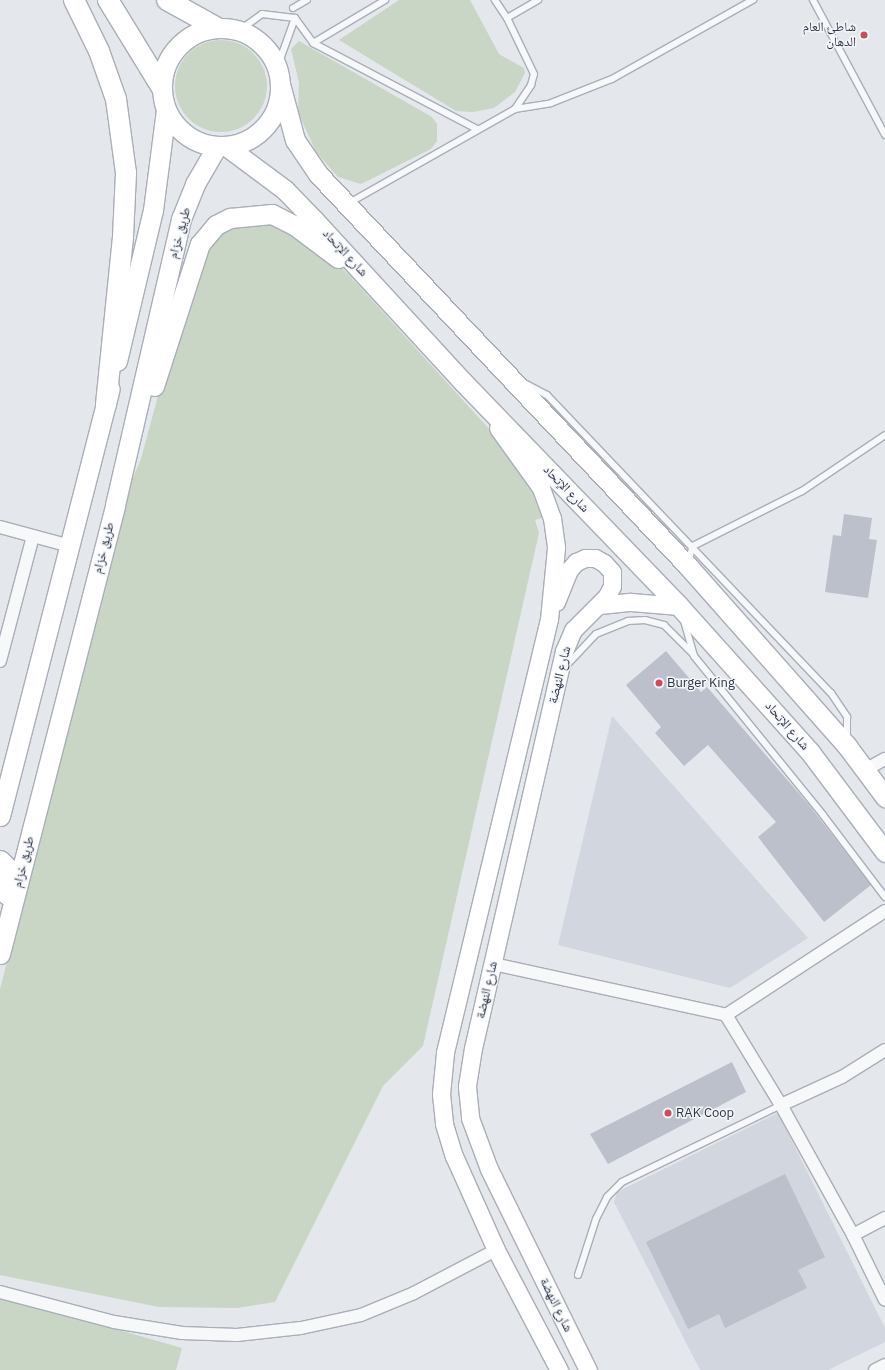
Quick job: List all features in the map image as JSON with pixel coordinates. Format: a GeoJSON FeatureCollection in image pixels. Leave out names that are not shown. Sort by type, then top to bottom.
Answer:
{"type":"FeatureCollection","features":[{"type":"Feature","properties":{"kind":"highway"},"geometry":{"type":"LineString","coordinates":[[74,0],[99,51],[116,99],[126,174],[123,237],[106,405]]}},
{"type":"Feature","properties":{"kind":"highway"},"geometry":{"type":"LineString","coordinates":[[108,0],[162,88]]}},
{"type":"Feature","properties":{"kind":"highway"},"geometry":{"type":"LineString","coordinates":[[167,0],[216,28]]}},
{"type":"Feature","properties":{"kind":"main road"},"geometry":{"type":"LineString","coordinates":[[0,816],[106,405],[147,238],[166,110],[162,88],[164,70],[175,50],[183,41],[198,32],[216,28],[240,30],[256,39],[264,47],[278,76],[295,140],[318,174],[502,372],[687,565],[847,746],[885,797]]}},
{"type":"Feature","properties":{"kind":"main road"},"geometry":{"type":"LineString","coordinates":[[166,110],[175,124],[187,136],[201,143],[222,146],[244,142],[259,132],[267,123],[278,102],[278,76]]}},
{"type":"Feature","properties":{"kind":"main road","name":"شارع الإتحاد"},"geometry":{"type":"LineString","coordinates":[[222,146],[285,190],[463,382],[679,606],[810,752],[885,852]]}},
{"type":"Feature","properties":{"kind":"main road","name":"طريق خزام"},"geometry":{"type":"LineString","coordinates":[[2,946],[115,505],[181,219],[195,184],[222,146]]}},
{"type":"Feature","properties":{"kind":"main road"},"geometry":{"type":"LineString","coordinates":[[115,505],[200,244],[216,225],[230,218],[272,214],[294,225],[374,286]]}},
{"type":"Feature","properties":{"kind":"main road"},"geometry":{"type":"LineString","coordinates":[[463,382],[541,488],[552,518],[556,548],[550,619]]}},
{"type":"Feature","properties":{"kind":"main road"},"geometry":{"type":"LineString","coordinates":[[550,619],[569,570],[585,558],[595,558],[604,562],[612,572],[612,586],[600,605]]}},
{"type":"Feature","properties":{"kind":"main road"},"geometry":{"type":"LineString","coordinates":[[600,605],[631,602],[679,606]]}},
{"type":"Feature","properties":{"kind":"main road","name":"شارع النهضة"},"geometry":{"type":"LineString","coordinates":[[588,1370],[489,1169],[470,1118],[467,1087],[473,1048],[564,651],[573,630],[582,619],[600,605]]}},
{"type":"Feature","properties":{"kind":"main road","name":"شارع النهضة"},"geometry":{"type":"LineString","coordinates":[[550,619],[445,1053],[441,1094],[444,1124],[454,1156],[496,1250],[559,1370]]}},
{"type":"Feature","properties":{"kind":"main road"},"geometry":{"type":"LineString","coordinates":[[0,860],[8,868],[2,946]]}},
{"type":"Feature","properties":{"kind":"street"},"geometry":{"type":"LineString","coordinates":[[0,527],[70,546]]}},
{"type":"Feature","properties":{"kind":"street"},"geometry":{"type":"LineString","coordinates":[[0,661],[33,536]]}},
{"type":"Feature","properties":{"kind":"street"},"geometry":{"type":"LineString","coordinates":[[865,770],[885,759]]}},
{"type":"Feature","properties":{"kind":"street"},"geometry":{"type":"LineString","coordinates":[[493,964],[726,1015],[885,911]]}},
{"type":"Feature","properties":{"kind":"street"},"geometry":{"type":"LineString","coordinates":[[726,1015],[781,1105],[853,1235],[885,1300]]}},
{"type":"Feature","properties":{"kind":"street"},"geometry":{"type":"LineString","coordinates":[[781,1105],[842,1077],[885,1050]]}},
{"type":"Feature","properties":{"kind":"street"},"geometry":{"type":"LineString","coordinates":[[853,1235],[885,1218]]}},
{"type":"Feature","properties":{"kind":"street"},"geometry":{"type":"LineString","coordinates":[[0,1292],[114,1322],[182,1333],[237,1335],[301,1328],[361,1315],[414,1293],[496,1250]]}},
{"type":"Feature","properties":{"kind":"street"},"geometry":{"type":"LineString","coordinates":[[876,1370],[885,1365]]}},
{"type":"Feature","properties":{"kind":"lane"},"geometry":{"type":"LineString","coordinates":[[293,8],[307,0]]}},
{"type":"Feature","properties":{"kind":"lane"},"geometry":{"type":"LineString","coordinates":[[313,43],[385,0]]}},
{"type":"Feature","properties":{"kind":"lane"},"geometry":{"type":"LineString","coordinates":[[495,0],[507,18],[534,74],[531,85],[515,109]]}},
{"type":"Feature","properties":{"kind":"lane"},"geometry":{"type":"LineString","coordinates":[[507,18],[538,0]]}},
{"type":"Feature","properties":{"kind":"lane"},"geometry":{"type":"LineString","coordinates":[[346,204],[515,109],[551,103],[612,79],[753,0]]}},
{"type":"Feature","properties":{"kind":"lane"},"geometry":{"type":"LineString","coordinates":[[813,0],[885,135]]}},
{"type":"Feature","properties":{"kind":"lane"},"geometry":{"type":"LineString","coordinates":[[240,30],[262,14],[295,18],[313,43],[477,129]]}},
{"type":"Feature","properties":{"kind":"lane"},"geometry":{"type":"LineString","coordinates":[[278,76],[295,18]]}},
{"type":"Feature","properties":{"kind":"lane"},"geometry":{"type":"LineString","coordinates":[[502,372],[547,395],[694,546],[831,693],[847,718],[847,746]]}},
{"type":"Feature","properties":{"kind":"lane"},"geometry":{"type":"LineString","coordinates":[[687,565],[694,546],[802,491],[885,435]]}},
{"type":"Feature","properties":{"kind":"lane"},"geometry":{"type":"LineString","coordinates":[[679,606],[694,656]]}},
{"type":"Feature","properties":{"kind":"lane"},"geometry":{"type":"LineString","coordinates":[[560,673],[596,634],[628,620],[645,620],[664,625],[694,656],[885,896]]}},
{"type":"Feature","properties":{"kind":"lane"},"geometry":{"type":"LineString","coordinates":[[578,1275],[596,1220],[607,1197],[622,1182],[781,1105]]}},
{"type":"Feature","properties":{"kind":"shaded area"},"geometry":{"type":"Polygon","coordinates":[[[612,716],[808,938],[730,988],[558,945],[612,716]]]}},
{"type":"Feature","properties":{"kind":"shaded area"},"geometry":{"type":"Polygon","coordinates":[[[778,1113],[885,1328],[885,1342],[828,1370],[700,1370],[614,1202],[617,1192],[778,1113]]]}},
{"type":"Feature","properties":{"kind":"green space"},"geometry":{"type":"Polygon","coordinates":[[[399,0],[470,0],[499,54],[524,68],[525,73],[515,92],[494,108],[473,112],[456,111],[339,40],[399,0]]]}},
{"type":"Feature","properties":{"kind":"green space"},"geometry":{"type":"Polygon","coordinates":[[[221,40],[239,44],[253,54],[263,68],[267,86],[263,104],[253,118],[239,128],[221,132],[203,128],[189,118],[179,104],[175,86],[179,68],[189,54],[203,44],[221,40]]]}},
{"type":"Feature","properties":{"kind":"green space"},"geometry":{"type":"Polygon","coordinates":[[[299,41],[432,117],[437,124],[437,141],[431,149],[361,184],[338,177],[316,152],[298,112],[299,83],[291,49],[299,41]]]}},
{"type":"Feature","properties":{"kind":"green space"},"geometry":{"type":"Polygon","coordinates":[[[241,211],[301,228],[350,276],[522,465],[542,518],[535,520],[539,533],[423,1046],[383,1086],[275,1302],[237,1308],[159,1307],[0,1275],[0,989],[126,494],[141,459],[196,254],[241,211]]]}},
{"type":"Feature","properties":{"kind":"green space"},"geometry":{"type":"Polygon","coordinates":[[[0,1296],[182,1348],[176,1370],[0,1370],[0,1296]]]}},
{"type":"Feature","properties":{"kind":"building"},"geometry":{"type":"Polygon","coordinates":[[[844,514],[872,518],[869,539],[877,540],[868,598],[825,592],[833,535],[841,536],[844,514]]]}},
{"type":"Feature","properties":{"kind":"building"},"geometry":{"type":"Polygon","coordinates":[[[666,651],[701,692],[707,687],[809,805],[871,885],[824,922],[758,837],[776,822],[708,745],[684,766],[655,733],[661,727],[626,685],[666,651]]]}},
{"type":"Feature","properties":{"kind":"building","name":"RAK Coop"},"geometry":{"type":"Polygon","coordinates":[[[732,1062],[746,1092],[608,1164],[590,1134],[732,1062]]]}},
{"type":"Feature","properties":{"kind":"building"},"geometry":{"type":"Polygon","coordinates":[[[785,1174],[825,1257],[798,1270],[807,1288],[725,1328],[719,1314],[688,1329],[646,1242],[785,1174]]]}},
{"type":"Feature","properties":{"kind":"place","name":"شاطئ العام الدهان"},"geometry":{"type":"Point","coordinates":[864,35]}},
{"type":"Feature","properties":{"kind":"place","name":"Burger King"},"geometry":{"type":"Point","coordinates":[659,683]}},
{"type":"Feature","properties":{"kind":"place","name":"RAK Coop"},"geometry":{"type":"Point","coordinates":[668,1113]}}]}
